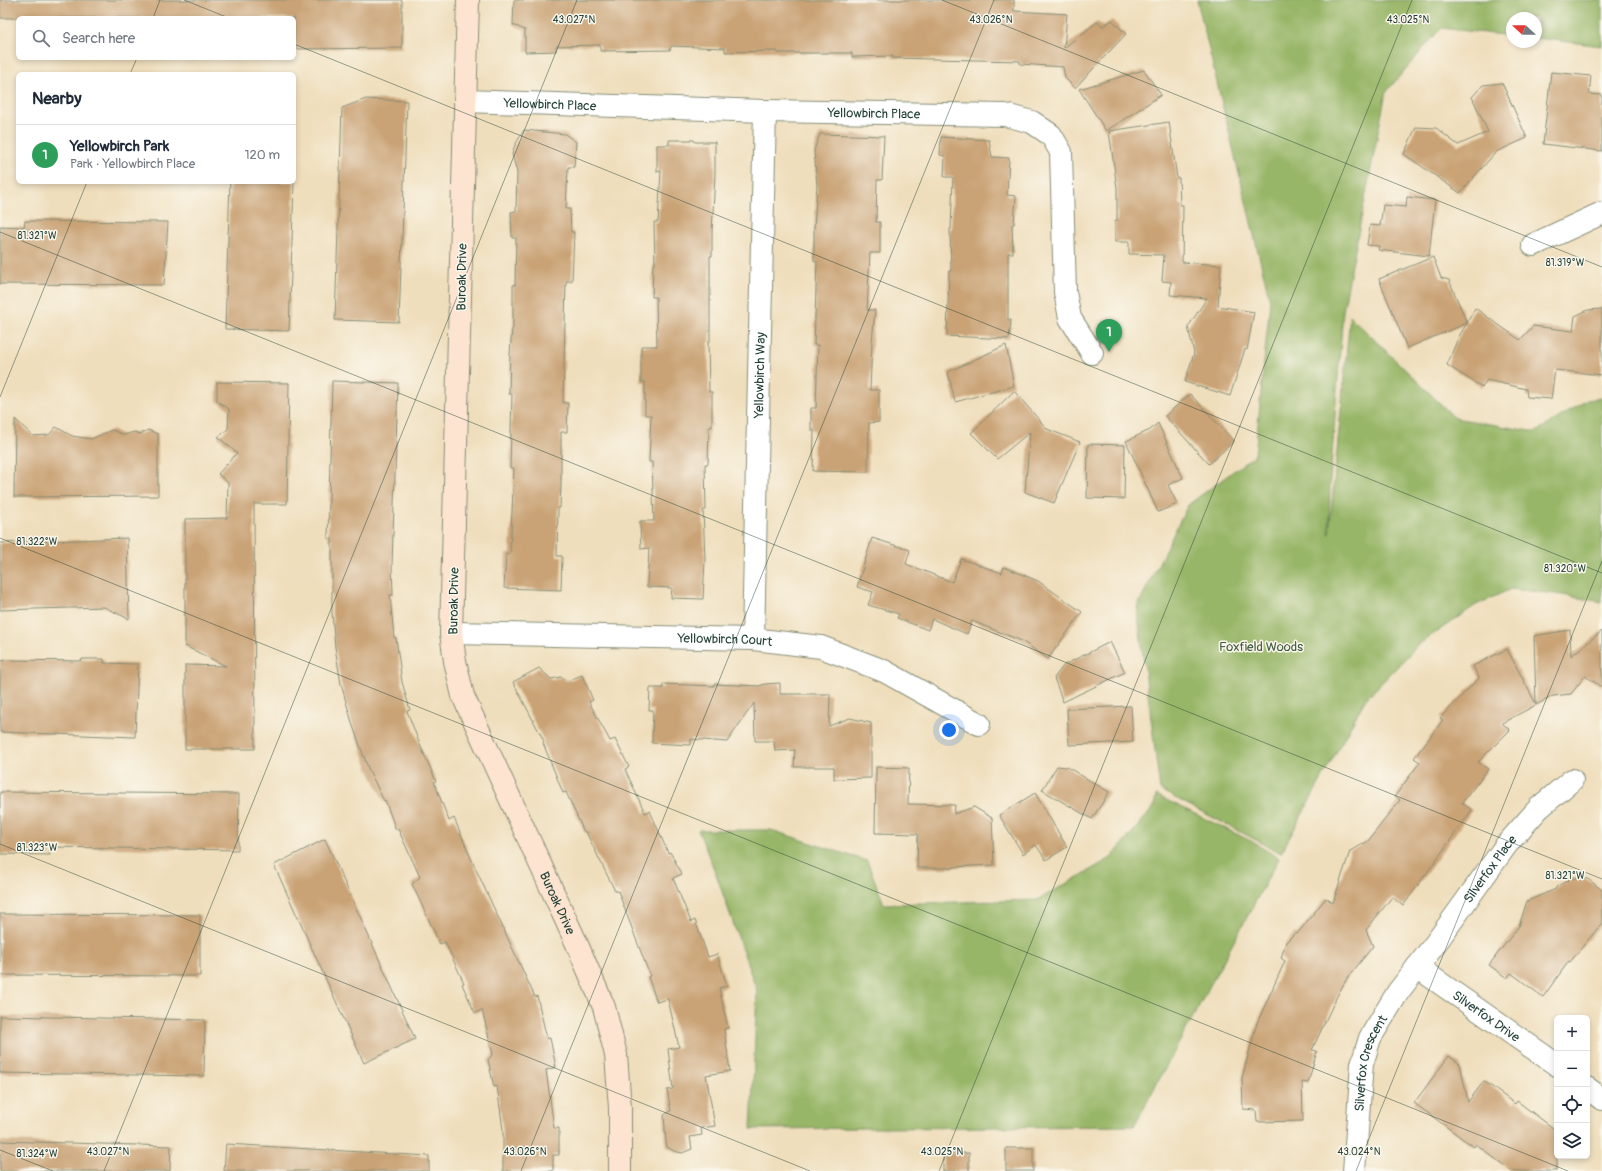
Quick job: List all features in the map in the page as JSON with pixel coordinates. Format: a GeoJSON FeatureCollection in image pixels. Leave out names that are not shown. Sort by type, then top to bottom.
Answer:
{"type":"FeatureCollection","features":[{"type":"Feature","properties":{"kind":"street","name":"Buroak Drive"},"geometry":{"type":"LineString","coordinates":[[468,0],[452,633],[455,661],[463,696],[576,942],[604,1007],[616,1055],[620,1108],[620,1170]]}},
{"type":"Feature","properties":{"kind":"street","name":"Yellowbirch Place"},"geometry":{"type":"LineString","coordinates":[[465,101],[1005,115],[1032,122],[1051,135],[1061,152],[1065,292],[1070,318],[1092,353]]}},
{"type":"Feature","properties":{"kind":"street","name":"Yellowbirch Way"},"geometry":{"type":"LineString","coordinates":[[753,639],[766,110]]}},
{"type":"Feature","properties":{"kind":"street"},"geometry":{"type":"LineString","coordinates":[[1533,245],[1602,214]]}},
{"type":"Feature","properties":{"kind":"street","name":"Yellowbirch Court"},"geometry":{"type":"LineString","coordinates":[[452,633],[753,639],[821,647],[884,671],[979,724]]}},
{"type":"Feature","properties":{"kind":"street","name":"Silverfox Place"},"geometry":{"type":"LineString","coordinates":[[1417,966],[1507,844],[1538,808],[1572,780]]}},
{"type":"Feature","properties":{"kind":"street","name":"Silverfox Drive"},"geometry":{"type":"LineString","coordinates":[[1417,966],[1554,1063]]}},
{"type":"Feature","properties":{"kind":"street","name":"Silverfox Crescent"},"geometry":{"type":"LineString","coordinates":[[1354,1171],[1362,1064],[1370,1038],[1398,992],[1417,966]]}},
{"type":"Feature","properties":{"kind":"street"},"geometry":{"type":"LineString","coordinates":[[1590,1090],[1602,1099]]}},
{"type":"Feature","properties":{"kind":"green space","name":"Foxfield Woods"},"geometry":{"type":"Polygon","coordinates":[[[1197,0],[1602,0],[1602,46],[1542,39],[1542,12],[1506,12],[1506,35],[1441,28],[1386,92],[1343,311],[1330,481],[1329,534],[1350,316],[1455,418],[1536,432],[1587,400],[1602,398],[1602,602],[1556,594],[1511,589],[1476,605],[1419,644],[1365,700],[1281,853],[1160,790],[1137,607],[1188,505],[1255,455],[1270,301],[1197,0]]]}},
{"type":"Feature","properties":{"kind":"green space"},"geometry":{"type":"Polygon","coordinates":[[[1156,795],[1251,841],[1279,858],[1134,1126],[751,1129],[757,991],[716,874],[698,830],[771,830],[867,861],[884,904],[1038,900],[1111,858],[1154,807],[1156,795]]]}},
{"type":"Feature","properties":{"kind":"building"},"geometry":{"type":"Polygon","coordinates":[[[0,0],[402,0],[402,48],[296,49],[296,16],[16,16],[16,18],[0,18],[0,0]]]}},
{"type":"Feature","properties":{"kind":"building"},"geometry":{"type":"Polygon","coordinates":[[[514,0],[1014,0],[1014,11],[1067,14],[1064,48],[1097,22],[1103,26],[1112,20],[1126,34],[1075,88],[1065,78],[1063,67],[1020,64],[1020,61],[892,58],[893,56],[852,57],[852,53],[777,53],[777,51],[725,52],[725,48],[671,46],[670,50],[600,51],[600,45],[556,46],[556,51],[525,52],[525,30],[513,25],[514,0]]]}},
{"type":"Feature","properties":{"kind":"building"},"geometry":{"type":"Polygon","coordinates":[[[1144,70],[1161,95],[1106,131],[1079,89],[1144,70]]]}},
{"type":"Feature","properties":{"kind":"building"},"geometry":{"type":"Polygon","coordinates":[[[1551,72],[1591,76],[1589,94],[1602,95],[1602,151],[1543,144],[1551,72]]]}},
{"type":"Feature","properties":{"kind":"building"},"geometry":{"type":"Polygon","coordinates":[[[1502,83],[1527,138],[1496,152],[1460,193],[1404,154],[1416,127],[1436,128],[1458,145],[1488,132],[1472,97],[1483,85],[1502,83]]]}},
{"type":"Feature","properties":{"kind":"building"},"geometry":{"type":"Polygon","coordinates":[[[366,99],[407,101],[399,322],[335,320],[342,108],[366,99]]]}},
{"type":"Feature","properties":{"kind":"building"},"geometry":{"type":"Polygon","coordinates":[[[1169,122],[1177,178],[1179,178],[1180,205],[1183,205],[1182,262],[1221,265],[1218,306],[1254,312],[1247,350],[1245,349],[1230,396],[1185,382],[1194,353],[1188,327],[1207,298],[1170,295],[1171,282],[1162,281],[1164,255],[1129,254],[1129,242],[1115,242],[1115,221],[1117,221],[1117,188],[1109,131],[1169,122]]]}},
{"type":"Feature","properties":{"kind":"building"},"geometry":{"type":"Polygon","coordinates":[[[524,130],[565,134],[576,142],[574,167],[568,167],[566,209],[570,209],[571,232],[574,232],[572,281],[566,281],[563,403],[568,403],[567,432],[561,432],[561,485],[560,508],[558,508],[557,556],[562,556],[561,590],[504,588],[506,554],[510,554],[514,468],[510,468],[512,394],[509,394],[516,238],[512,238],[511,212],[516,211],[517,172],[512,154],[515,145],[524,130]]]}},
{"type":"Feature","properties":{"kind":"building"},"geometry":{"type":"Polygon","coordinates":[[[820,134],[884,136],[882,180],[877,180],[876,222],[880,222],[880,253],[870,253],[867,310],[875,310],[870,390],[879,390],[879,422],[869,423],[868,472],[813,471],[814,430],[811,430],[811,408],[816,408],[818,345],[814,345],[817,261],[814,261],[814,228],[817,185],[814,150],[820,134]]]}},
{"type":"Feature","properties":{"kind":"building"},"geometry":{"type":"Polygon","coordinates":[[[941,137],[989,140],[992,157],[1009,158],[1007,195],[1016,196],[1014,224],[1012,224],[1013,253],[1008,253],[1008,320],[1011,320],[1009,339],[947,336],[949,271],[951,271],[950,229],[953,177],[944,177],[945,156],[940,155],[941,137]]]}},
{"type":"Feature","properties":{"kind":"building"},"geometry":{"type":"Polygon","coordinates":[[[669,140],[715,142],[712,256],[710,256],[710,342],[708,342],[709,392],[712,392],[712,427],[709,427],[708,464],[705,464],[706,510],[703,510],[705,559],[703,599],[671,598],[672,588],[647,587],[649,548],[641,549],[640,521],[654,521],[652,462],[649,462],[651,415],[645,415],[645,382],[641,382],[641,346],[657,346],[656,297],[652,297],[653,265],[655,265],[654,222],[658,222],[661,171],[657,172],[657,145],[669,145],[669,140]]]}},
{"type":"Feature","properties":{"kind":"building"},"geometry":{"type":"Polygon","coordinates":[[[230,184],[294,184],[289,331],[225,329],[230,184]]]}},
{"type":"Feature","properties":{"kind":"building"},"geometry":{"type":"Polygon","coordinates":[[[1407,197],[1435,200],[1429,256],[1378,250],[1379,246],[1367,245],[1370,225],[1380,226],[1383,205],[1406,207],[1407,197]]]}},
{"type":"Feature","properties":{"kind":"building"},"geometry":{"type":"Polygon","coordinates":[[[25,221],[168,222],[164,285],[0,284],[0,226],[24,227],[25,221]]]}},
{"type":"Feature","properties":{"kind":"building"},"geometry":{"type":"Polygon","coordinates":[[[1433,257],[1441,278],[1449,280],[1467,323],[1407,348],[1379,279],[1433,257]]]}},
{"type":"Feature","properties":{"kind":"building"},"geometry":{"type":"Polygon","coordinates":[[[1475,308],[1520,340],[1533,326],[1573,331],[1575,316],[1588,310],[1602,309],[1602,375],[1555,370],[1551,399],[1527,397],[1526,389],[1487,380],[1482,387],[1447,365],[1458,338],[1475,308]]]}},
{"type":"Feature","properties":{"kind":"building"},"geometry":{"type":"Polygon","coordinates":[[[1006,345],[1014,386],[955,402],[948,372],[1006,345]]]}},
{"type":"Feature","properties":{"kind":"building"},"geometry":{"type":"Polygon","coordinates":[[[332,381],[398,383],[392,565],[393,595],[390,595],[394,638],[396,638],[402,682],[410,710],[407,711],[436,781],[434,782],[449,821],[454,818],[473,863],[535,997],[537,996],[547,1039],[550,1038],[556,1067],[546,1070],[554,1128],[559,1128],[559,1155],[553,1155],[553,1171],[503,1171],[503,1130],[497,1086],[494,1087],[488,1060],[493,1054],[482,1010],[475,1013],[462,984],[464,983],[445,942],[440,944],[412,884],[420,877],[398,829],[396,830],[385,800],[384,801],[368,768],[353,726],[341,684],[335,647],[332,613],[332,539],[328,539],[332,381]]]}},
{"type":"Feature","properties":{"kind":"building"},"geometry":{"type":"Polygon","coordinates":[[[217,382],[289,383],[287,504],[254,504],[255,749],[185,749],[185,665],[226,666],[185,646],[185,519],[227,518],[228,483],[218,474],[237,453],[218,437],[228,429],[229,409],[217,401],[217,382]]]}},
{"type":"Feature","properties":{"kind":"building"},"geometry":{"type":"Polygon","coordinates":[[[1014,391],[1047,429],[1080,442],[1054,503],[1025,492],[1030,432],[997,459],[971,433],[1014,391]]]}},
{"type":"Feature","properties":{"kind":"building"},"geometry":{"type":"Polygon","coordinates":[[[1190,394],[1234,441],[1209,464],[1165,416],[1190,394]]]}},
{"type":"Feature","properties":{"kind":"building"},"geometry":{"type":"Polygon","coordinates":[[[15,419],[33,436],[49,435],[56,427],[72,436],[91,439],[112,430],[124,435],[134,432],[140,434],[148,430],[158,434],[158,496],[14,497],[15,419]]]}},
{"type":"Feature","properties":{"kind":"building"},"geometry":{"type":"Polygon","coordinates":[[[1158,423],[1183,478],[1168,485],[1177,504],[1158,512],[1126,441],[1150,430],[1158,423]]]}},
{"type":"Feature","properties":{"kind":"building"},"geometry":{"type":"Polygon","coordinates":[[[1088,444],[1125,445],[1124,499],[1087,498],[1088,444]]]}},
{"type":"Feature","properties":{"kind":"building"},"geometry":{"type":"Polygon","coordinates":[[[127,538],[129,619],[104,607],[0,610],[0,543],[127,538]]]}},
{"type":"Feature","properties":{"kind":"building"},"geometry":{"type":"Polygon","coordinates":[[[872,538],[910,550],[906,564],[952,582],[961,559],[1002,573],[1004,567],[1038,581],[1082,612],[1048,659],[1022,641],[972,621],[967,634],[932,619],[928,630],[897,618],[899,614],[868,605],[873,592],[857,587],[872,538]]]}},
{"type":"Feature","properties":{"kind":"building"},"geometry":{"type":"Polygon","coordinates":[[[1570,630],[1571,656],[1602,631],[1602,687],[1585,676],[1571,694],[1553,696],[1502,723],[1510,730],[1478,762],[1488,769],[1462,803],[1472,810],[1403,906],[1392,897],[1366,930],[1373,946],[1346,980],[1312,1050],[1317,1051],[1308,1083],[1302,1082],[1303,1121],[1257,1122],[1256,1110],[1243,1109],[1242,1078],[1257,1023],[1285,961],[1281,958],[1286,942],[1295,933],[1297,934],[1326,898],[1333,903],[1350,851],[1368,841],[1400,800],[1395,796],[1420,762],[1414,758],[1443,720],[1440,718],[1479,678],[1473,666],[1507,649],[1536,704],[1534,636],[1570,630]]]}},
{"type":"Feature","properties":{"kind":"building"},"geometry":{"type":"Polygon","coordinates":[[[1110,642],[1125,672],[1063,702],[1054,678],[1064,665],[1110,642]]]}},
{"type":"Feature","properties":{"kind":"building"},"geometry":{"type":"Polygon","coordinates":[[[82,659],[104,659],[104,663],[138,664],[135,737],[0,732],[0,661],[82,661],[82,659]]]}},
{"type":"Feature","properties":{"kind":"building"},"geometry":{"type":"Polygon","coordinates":[[[539,668],[551,679],[561,677],[567,681],[582,675],[593,700],[589,702],[610,741],[615,739],[629,767],[625,769],[645,813],[650,811],[668,853],[670,852],[682,874],[673,878],[691,922],[695,920],[708,957],[717,954],[727,986],[719,988],[728,1028],[724,1029],[730,1071],[706,1075],[715,1126],[701,1128],[702,1135],[690,1137],[692,1149],[682,1153],[667,1147],[666,1142],[664,1115],[671,1111],[667,1090],[673,1089],[668,1049],[679,1047],[668,999],[657,1002],[648,977],[650,976],[618,891],[615,891],[586,832],[584,832],[566,792],[563,793],[543,743],[544,741],[513,682],[539,668]]]}},
{"type":"Feature","properties":{"kind":"building"},"geometry":{"type":"Polygon","coordinates":[[[780,683],[780,694],[830,694],[829,726],[850,718],[871,723],[871,778],[834,779],[834,767],[794,767],[795,750],[775,751],[774,741],[755,741],[754,703],[727,742],[691,739],[691,745],[652,743],[653,710],[649,710],[650,688],[663,688],[663,684],[759,686],[780,683]]]}},
{"type":"Feature","properties":{"kind":"building"},"geometry":{"type":"Polygon","coordinates":[[[1131,706],[1133,742],[1069,745],[1067,709],[1131,706]]]}},
{"type":"Feature","properties":{"kind":"building"},"geometry":{"type":"Polygon","coordinates":[[[1057,766],[1067,767],[1109,792],[1092,819],[1042,790],[1057,766]]]}},
{"type":"Feature","properties":{"kind":"building"},"geometry":{"type":"Polygon","coordinates":[[[876,767],[909,768],[908,804],[955,805],[954,814],[974,807],[992,818],[994,865],[953,868],[917,868],[918,834],[875,833],[876,767]]]}},
{"type":"Feature","properties":{"kind":"building"},"geometry":{"type":"Polygon","coordinates":[[[0,792],[239,794],[238,850],[50,847],[50,855],[0,854],[0,792]]]}},
{"type":"Feature","properties":{"kind":"building"},"geometry":{"type":"Polygon","coordinates":[[[1035,793],[1067,847],[1046,860],[1036,845],[1023,854],[999,815],[1035,793]]]}},
{"type":"Feature","properties":{"kind":"building"},"geometry":{"type":"Polygon","coordinates":[[[325,839],[415,1039],[364,1063],[274,865],[325,839]]]}},
{"type":"Feature","properties":{"kind":"building"},"geometry":{"type":"Polygon","coordinates":[[[1571,878],[1588,879],[1602,890],[1602,923],[1570,962],[1569,961],[1543,997],[1511,973],[1507,978],[1489,965],[1519,926],[1527,901],[1556,889],[1556,887],[1571,878]]]}},
{"type":"Feature","properties":{"kind":"building"},"geometry":{"type":"Polygon","coordinates":[[[0,914],[200,915],[200,976],[0,975],[0,914]]]}},
{"type":"Feature","properties":{"kind":"building"},"geometry":{"type":"Polygon","coordinates":[[[0,1016],[205,1020],[204,1076],[0,1073],[0,1016]]]}},
{"type":"Feature","properties":{"kind":"building"},"geometry":{"type":"Polygon","coordinates":[[[1449,1056],[1460,1064],[1468,1102],[1484,1081],[1515,1104],[1517,1101],[1554,1129],[1554,1159],[1557,1159],[1557,1171],[1511,1171],[1476,1144],[1474,1147],[1414,1103],[1449,1056]]]}},
{"type":"Feature","properties":{"kind":"building"},"geometry":{"type":"Polygon","coordinates":[[[0,1141],[171,1146],[170,1171],[0,1171],[0,1141]]]}},
{"type":"Feature","properties":{"kind":"building"},"geometry":{"type":"Polygon","coordinates":[[[226,1144],[429,1156],[429,1171],[224,1171],[226,1144]]]}},
{"type":"Feature","properties":{"kind":"building"},"geometry":{"type":"Polygon","coordinates":[[[1006,1148],[1033,1148],[1033,1171],[1006,1171],[1006,1148]]]}},
{"type":"Feature","properties":{"kind":"building"},"geometry":{"type":"Polygon","coordinates":[[[943,1153],[969,1153],[969,1171],[943,1171],[943,1153]]]}},
{"type":"Feature","properties":{"kind":"place","name":"Yellowbirch Park"},"geometry":{"type":"Point","coordinates":[1109,352]}}]}
